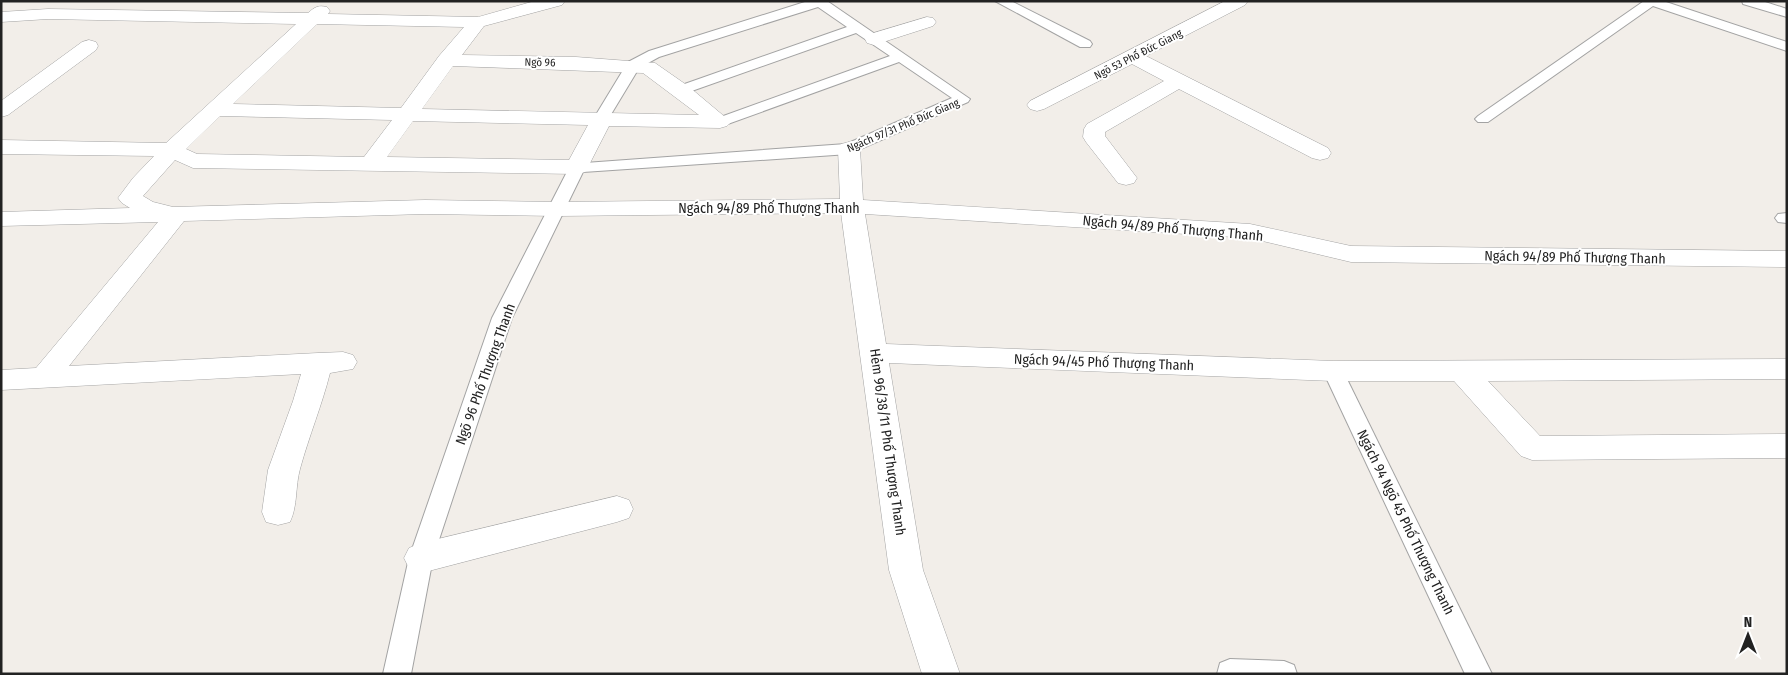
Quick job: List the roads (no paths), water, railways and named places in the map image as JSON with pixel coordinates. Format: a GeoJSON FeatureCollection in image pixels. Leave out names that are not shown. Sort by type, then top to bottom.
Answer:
{"type":"FeatureCollection","features":[{"type":"Feature","properties":{"kind":"street"},"geometry":{"type":"LineString","coordinates":[[4,1],[1,16],[48,14],[478,22],[556,1]]}},
{"type":"Feature","properties":{"kind":"street"},"geometry":{"type":"LineString","coordinates":[[176,214],[145,207],[130,198],[172,150],[217,110],[331,1]]}},
{"type":"Feature","properties":{"kind":"street","name":"Ngõ 53 Phố Đức Giang"},"geometry":{"type":"LineString","coordinates":[[1037,105],[1239,1]]}},
{"type":"Feature","properties":{"kind":"street"},"geometry":{"type":"LineString","coordinates":[[370,164],[409,114],[446,60],[478,22]]}},
{"type":"Feature","properties":{"kind":"street"},"geometry":{"type":"LineString","coordinates":[[874,39],[927,22]]}},
{"type":"Feature","properties":{"kind":"street"},"geometry":{"type":"LineString","coordinates":[[1,112],[89,46]]}},
{"type":"Feature","properties":{"kind":"street"},"geometry":{"type":"LineString","coordinates":[[1133,57],[1320,153]]}},
{"type":"Feature","properties":{"kind":"street","name":"Ngõ 96"},"geometry":{"type":"LineString","coordinates":[[446,60],[648,67],[681,90],[720,122]]}},
{"type":"Feature","properties":{"kind":"street"},"geometry":{"type":"LineString","coordinates":[[1126,178],[1094,137],[1095,129],[1178,80]]}},
{"type":"Feature","properties":{"kind":"street"},"geometry":{"type":"LineString","coordinates":[[217,110],[720,122]]}},
{"type":"Feature","properties":{"kind":"street","name":"Ngõ 96 Phố Thượng Thanh"},"geometry":{"type":"LineString","coordinates":[[577,166],[602,118]]}},
{"type":"Feature","properties":{"kind":"street"},"geometry":{"type":"LineString","coordinates":[[1,147],[172,150],[193,161],[577,166]]}},
{"type":"Feature","properties":{"kind":"street","name":"Hẻm 96/38/11 Phố Thượng Thanh"},"geometry":{"type":"LineString","coordinates":[[850,149],[852,206],[906,570],[940,674]]}},
{"type":"Feature","properties":{"kind":"street","name":"Ngách 94/89 Phố Thượng Thanh"},"geometry":{"type":"LineString","coordinates":[[176,214],[425,207],[558,209],[852,206],[1250,231],[1350,254],[1787,259]]}},
{"type":"Feature","properties":{"kind":"street"},"geometry":{"type":"LineString","coordinates":[[1,219],[176,214]]}},
{"type":"Feature","properties":{"kind":"street"},"geometry":{"type":"LineString","coordinates":[[44,378],[176,214]]}},
{"type":"Feature","properties":{"kind":"street","name":"Ngách 94/45 Phố Thượng Thanh"},"geometry":{"type":"LineString","coordinates":[[875,353],[1334,371],[1463,372],[1787,369]]}},
{"type":"Feature","properties":{"kind":"street"},"geometry":{"type":"LineString","coordinates":[[1,380],[330,363],[308,401],[284,470],[278,512]]}},
{"type":"Feature","properties":{"kind":"street"},"geometry":{"type":"LineString","coordinates":[[1463,372],[1532,448],[1787,446]]}},
{"type":"Feature","properties":{"kind":"street"},"geometry":{"type":"LineString","coordinates":[[421,558],[617,509]]}},
{"type":"Feature","properties":{"kind":"lane"},"geometry":{"type":"LineString","coordinates":[[1002,1],[1085,44]]}},
{"type":"Feature","properties":{"kind":"lane"},"geometry":{"type":"LineString","coordinates":[[1483,119],[1651,1],[1787,47]]}},
{"type":"Feature","properties":{"kind":"lane"},"geometry":{"type":"LineString","coordinates":[[1684,1],[1787,34]]}},
{"type":"Feature","properties":{"kind":"lane"},"geometry":{"type":"LineString","coordinates":[[1748,1],[1787,13]]}},
{"type":"Feature","properties":{"kind":"lane"},"geometry":{"type":"LineString","coordinates":[[633,65],[654,54],[818,2]]}},
{"type":"Feature","properties":{"kind":"lane","name":"Ngách 97/31 Phố Đức Giang"},"geometry":{"type":"LineString","coordinates":[[577,166],[850,149],[963,100],[818,2]]}},
{"type":"Feature","properties":{"kind":"lane"},"geometry":{"type":"LineString","coordinates":[[681,90],[857,28]]}},
{"type":"Feature","properties":{"kind":"lane"},"geometry":{"type":"LineString","coordinates":[[720,122],[899,57]]}},
{"type":"Feature","properties":{"kind":"lane","name":"Ngõ 96 Phố Thượng Thanh"},"geometry":{"type":"LineString","coordinates":[[602,118],[633,65]]}},
{"type":"Feature","properties":{"kind":"lane","name":"Ngõ 96 Phố Thượng Thanh"},"geometry":{"type":"LineString","coordinates":[[397,674],[421,558],[502,318],[558,209],[577,166]]}},
{"type":"Feature","properties":{"kind":"lane","name":"Ngách 94 Ngõ 45 Phố Thượng Thanh"},"geometry":{"type":"LineString","coordinates":[[1334,371],[1479,674]]}},
{"type":"Feature","properties":{"kind":"lane"},"geometry":{"type":"LineString","coordinates":[[1230,672],[1284,674]]}}]}
